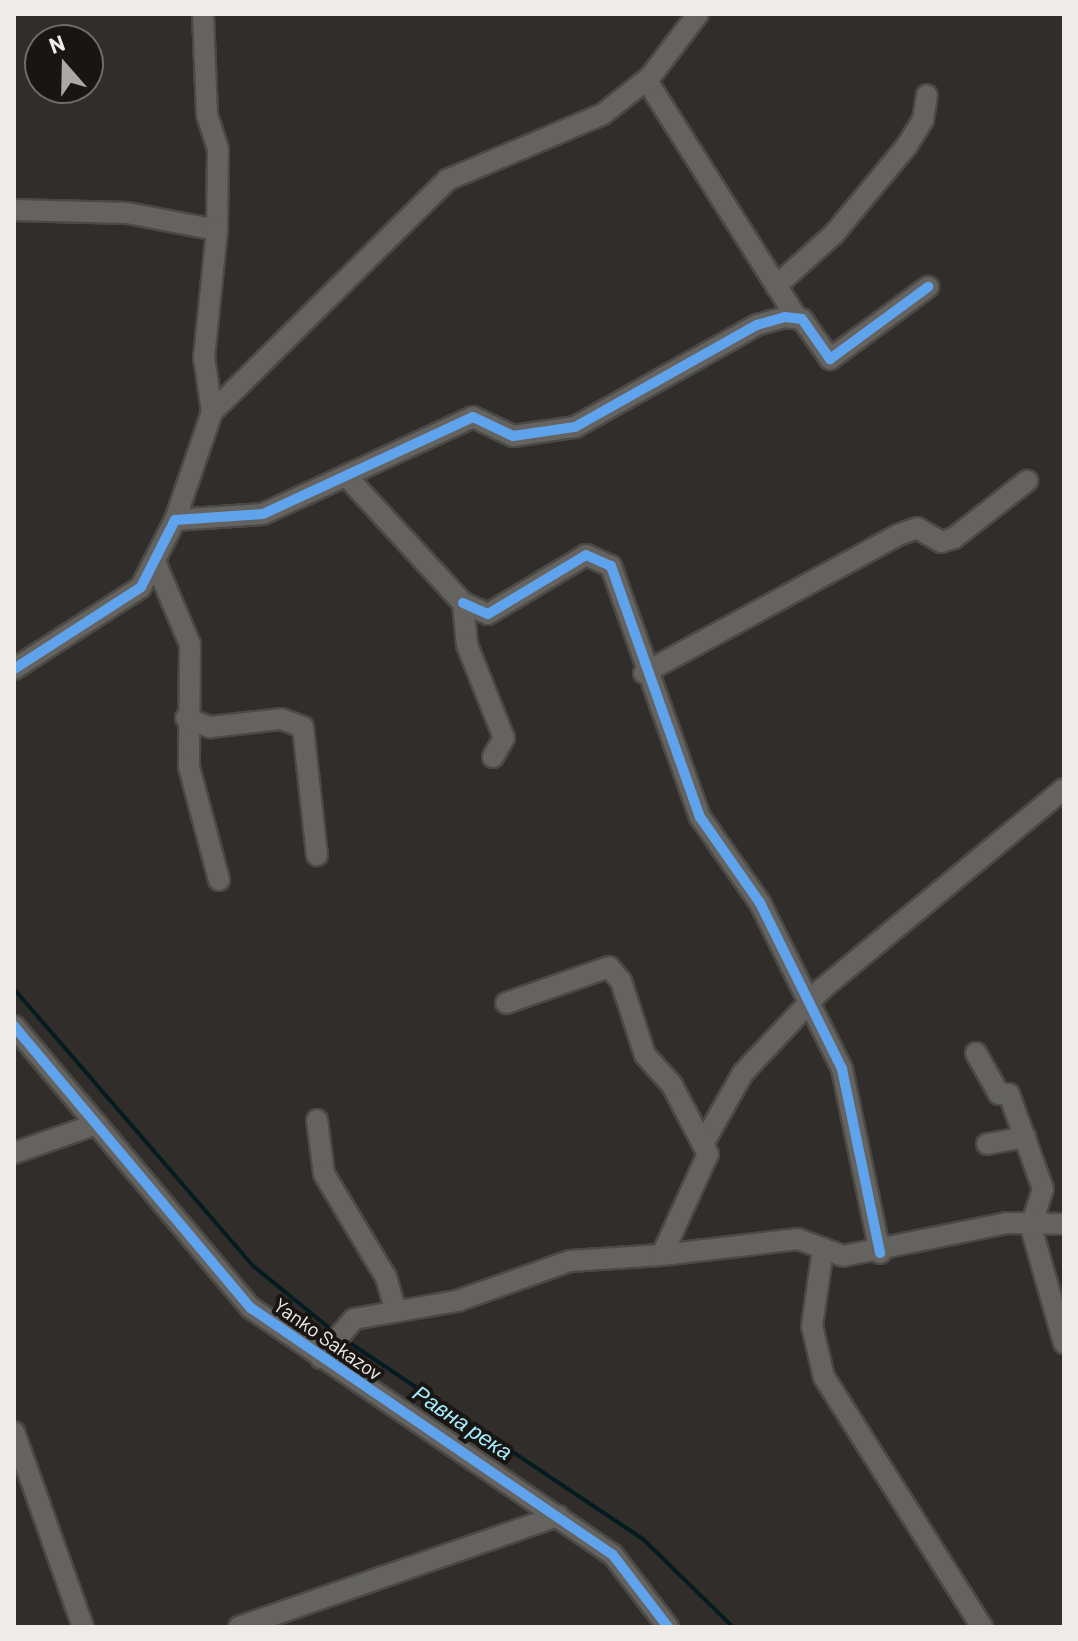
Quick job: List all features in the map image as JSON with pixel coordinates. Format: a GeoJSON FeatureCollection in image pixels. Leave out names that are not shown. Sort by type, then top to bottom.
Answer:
{"type":"FeatureCollection","features":[{"type":"Feature","properties":{"kind":"street"},"geometry":{"type":"LineString","coordinates":[[203,14],[207,115],[218,149],[217,230],[204,357],[212,412]]}},
{"type":"Feature","properties":{"kind":"street"},"geometry":{"type":"LineString","coordinates":[[14,669],[125,600],[156,564],[175,520],[212,412],[447,180],[603,114],[648,79],[692,17]]}},
{"type":"Feature","properties":{"kind":"street"},"geometry":{"type":"LineString","coordinates":[[648,79],[776,286],[830,359],[928,287]]}},
{"type":"Feature","properties":{"kind":"street"},"geometry":{"type":"LineString","coordinates":[[776,286],[834,234],[906,147],[927,95]]}},
{"type":"Feature","properties":{"kind":"street"},"geometry":{"type":"LineString","coordinates":[[14,210],[127,213],[217,230]]}},
{"type":"Feature","properties":{"kind":"street"},"geometry":{"type":"LineString","coordinates":[[175,520],[263,514],[348,478],[473,417],[513,436],[575,427],[757,325],[797,318]]}},
{"type":"Feature","properties":{"kind":"street"},"geometry":{"type":"LineString","coordinates":[[348,478],[463,603],[478,614],[496,612],[561,567],[597,554],[611,566],[644,673],[700,817],[760,903],[811,1002],[845,1082],[880,1253]]}},
{"type":"Feature","properties":{"kind":"street"},"geometry":{"type":"LineString","coordinates":[[644,673],[898,535],[917,528],[941,542],[954,538],[1027,481]]}},
{"type":"Feature","properties":{"kind":"street"},"geometry":{"type":"LineString","coordinates":[[156,564],[190,644],[186,718],[204,846],[219,880]]}},
{"type":"Feature","properties":{"kind":"street"},"geometry":{"type":"LineString","coordinates":[[463,603],[467,645],[504,738],[493,757]]}},
{"type":"Feature","properties":{"kind":"street"},"geometry":{"type":"LineString","coordinates":[[186,718],[210,727],[281,719],[303,727],[317,855]]}},
{"type":"Feature","properties":{"kind":"street"},"geometry":{"type":"LineString","coordinates":[[703,1144],[743,1073],[811,1002],[1064,789]]}},
{"type":"Feature","properties":{"kind":"street"},"geometry":{"type":"LineString","coordinates":[[506,1003],[609,967],[621,981],[645,1055],[672,1085],[708,1154],[662,1255]]}},
{"type":"Feature","properties":{"kind":"street","name":"Yanko Sakazov"},"geometry":{"type":"LineString","coordinates":[[14,1026],[251,1308],[330,1345],[558,1516],[637,1578],[668,1627]]}},
{"type":"Feature","properties":{"kind":"street"},"geometry":{"type":"LineString","coordinates":[[976,1053],[999,1094],[1009,1094],[1043,1189],[1031,1227],[1064,1343]]}},
{"type":"Feature","properties":{"kind":"street"},"geometry":{"type":"LineString","coordinates":[[317,1120],[324,1174],[386,1277],[396,1312]]}},
{"type":"Feature","properties":{"kind":"street"},"geometry":{"type":"LineString","coordinates":[[14,1153],[97,1124]]}},
{"type":"Feature","properties":{"kind":"street"},"geometry":{"type":"LineString","coordinates":[[987,1144],[1025,1137]]}},
{"type":"Feature","properties":{"kind":"street"},"geometry":{"type":"LineString","coordinates":[[330,1345],[354,1319],[457,1301],[570,1261],[662,1255],[766,1240],[798,1239],[823,1249],[880,1253],[1006,1223],[1031,1227],[1064,1224]]}},
{"type":"Feature","properties":{"kind":"street"},"geometry":{"type":"LineString","coordinates":[[823,1249],[812,1326],[824,1377],[982,1627]]}},
{"type":"Feature","properties":{"kind":"street"},"geometry":{"type":"LineString","coordinates":[[14,1432],[83,1627]]}},
{"type":"Feature","properties":{"kind":"street"},"geometry":{"type":"LineString","coordinates":[[239,1627],[558,1516]]}},
{"type":"Feature","properties":{"kind":"waterway","name":"Равна река"},"geometry":{"type":"LineString","coordinates":[[14,989],[252,1265],[333,1331]]}},
{"type":"Feature","properties":{"kind":"waterway","name":"Равна река"},"geometry":{"type":"LineString","coordinates":[[344,1339],[643,1539],[733,1627]]}},
{"type":"Feature","properties":{"kind":"cycle path"},"geometry":{"type":"LineString","coordinates":[[14,669],[141,587],[175,520],[263,514],[473,417],[513,436],[575,427],[757,325],[785,317],[802,319],[830,359],[928,287]]}},
{"type":"Feature","properties":{"kind":"cycle path"},"geometry":{"type":"LineString","coordinates":[[463,603],[488,614],[586,555],[611,566],[700,817],[760,903],[842,1069],[880,1253]]}},
{"type":"Feature","properties":{"kind":"cycle path"},"geometry":{"type":"LineString","coordinates":[[14,1026],[251,1308],[613,1555],[668,1627]]}}]}
